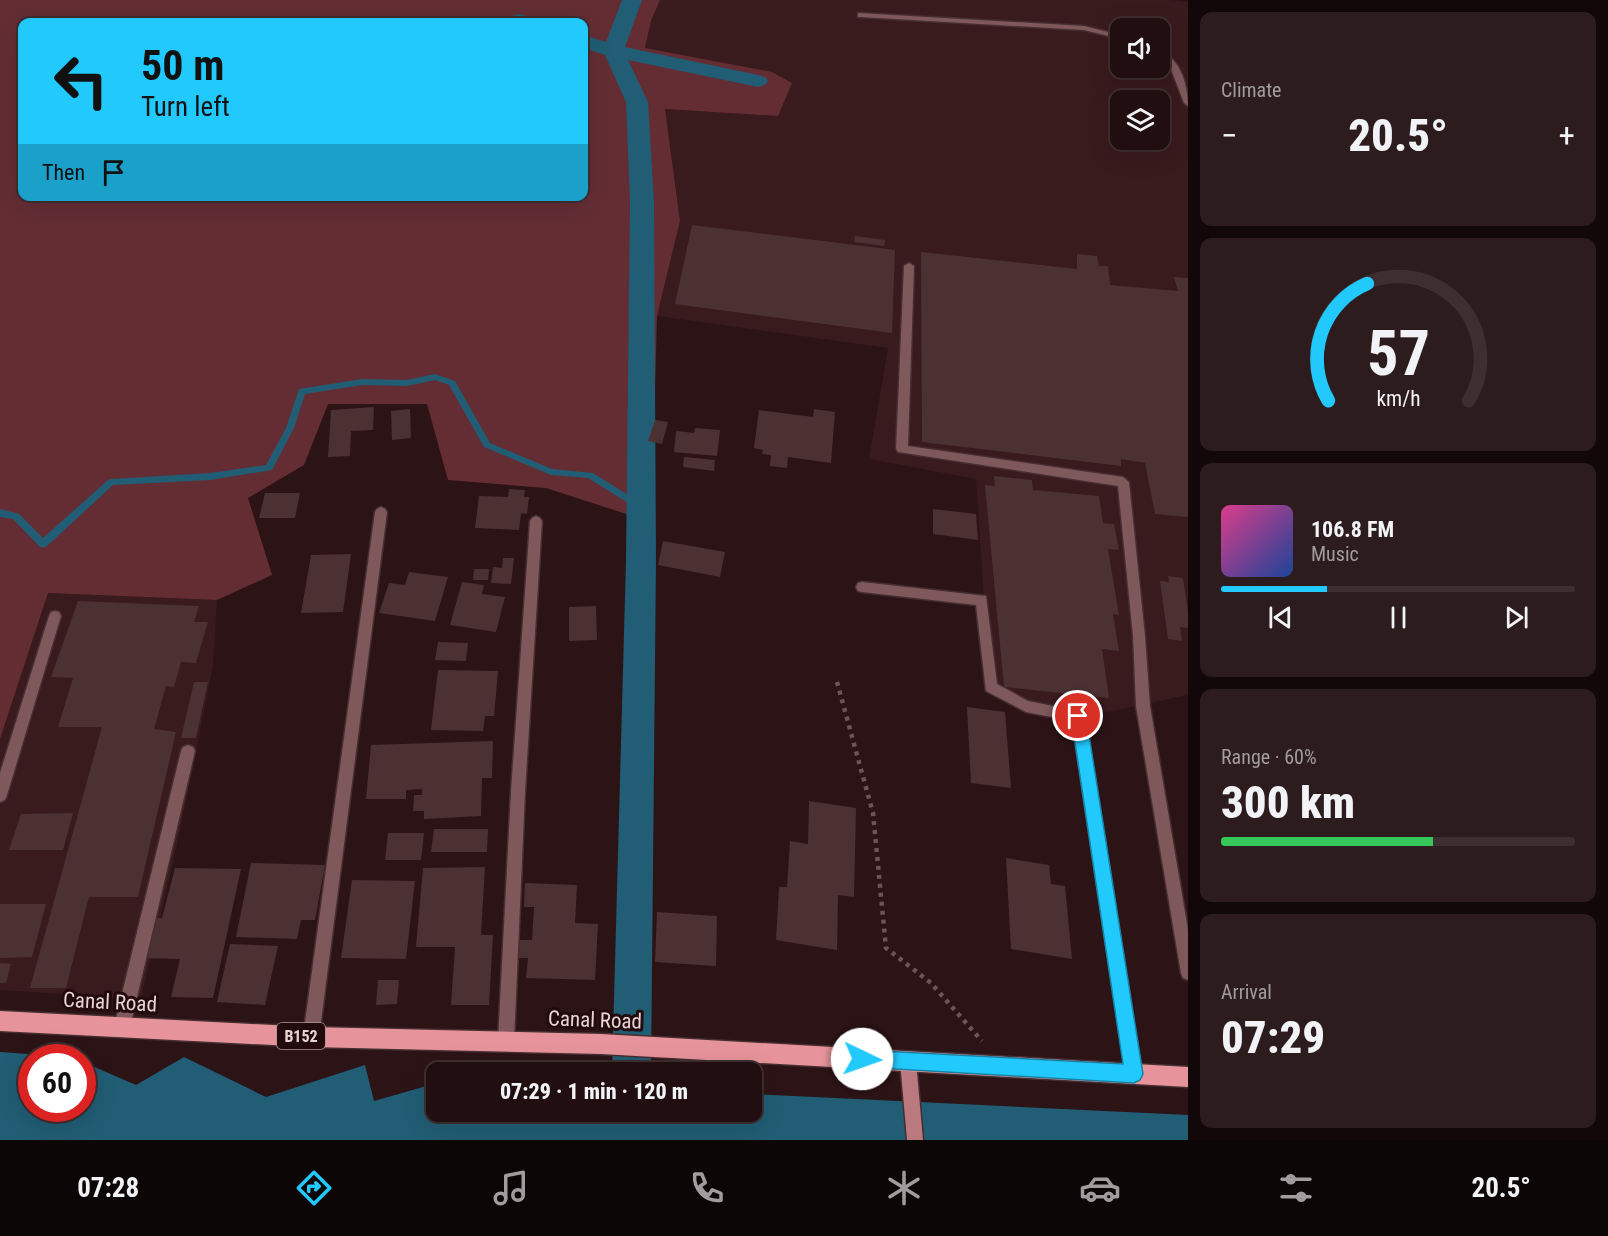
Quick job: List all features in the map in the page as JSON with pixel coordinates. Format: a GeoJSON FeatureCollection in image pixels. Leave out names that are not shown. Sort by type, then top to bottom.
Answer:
{"type":"FeatureCollection","features":[{"type":"Feature","properties":{"kind":"main road","name":"Canal Road"},"geometry":{"type":"LineString","coordinates":[[0,1021],[311,1036],[657,1046],[1188,1077]]}},
{"type":"Feature","properties":{"kind":"street"},"geometry":{"type":"LineString","coordinates":[[861,15],[1084,28],[1110,34]]}},
{"type":"Feature","properties":{"kind":"street"},"geometry":{"type":"LineString","coordinates":[[1170,60],[1188,103]]}},
{"type":"Feature","properties":{"kind":"street"},"geometry":{"type":"LineString","coordinates":[[909,266],[902,449],[1123,482],[1139,636],[1143,706],[1188,973]]}},
{"type":"Feature","properties":{"kind":"street"},"geometry":{"type":"LineString","coordinates":[[311,1036],[381,512]]}},
{"type":"Feature","properties":{"kind":"street"},"geometry":{"type":"LineString","coordinates":[[506,1041],[518,792],[536,521]]}},
{"type":"Feature","properties":{"kind":"street"},"geometry":{"type":"LineString","coordinates":[[862,587],[982,600],[991,687],[1026,706],[1078,716],[1134,1074]]}},
{"type":"Feature","properties":{"kind":"street"},"geometry":{"type":"LineString","coordinates":[[0,795],[55,616]]}},
{"type":"Feature","properties":{"kind":"street"},"geometry":{"type":"LineString","coordinates":[[122,1027],[188,751]]}},
{"type":"Feature","properties":{"kind":"street"},"geometry":{"type":"LineString","coordinates":[[908,1061],[915,1140]]}},
{"type":"Feature","properties":{"kind":"path"},"geometry":{"type":"LineString","coordinates":[[837,681],[873,813],[886,948],[931,983],[1004,1066]]}},
{"type":"Feature","properties":{"kind":"shaded area"},"geometry":{"type":"Polygon","coordinates":[[[0,0],[660,0],[651,21],[645,48],[772,72],[792,83],[778,116],[665,109],[680,221],[657,316],[653,466],[654,523],[546,488],[448,480],[427,404],[328,404],[304,465],[248,498],[272,575],[217,600],[48,593],[0,739],[0,0]]]}},
{"type":"Feature","properties":{"kind":"shaded area"},"geometry":{"type":"Polygon","coordinates":[[[660,0],[1171,0],[1188,2],[1188,695],[1098,714],[990,695],[976,479],[869,459],[888,348],[657,316],[680,221],[665,109],[778,116],[645,48],[651,21],[660,0]]]}},
{"type":"Feature","properties":{"kind":"shaded area"},"geometry":{"type":"Polygon","coordinates":[[[48,593],[217,600],[213,666],[177,845],[141,999],[0,990],[0,739],[48,593]]]}},
{"type":"Feature","properties":{"kind":"water"},"geometry":{"type":"Polygon","coordinates":[[[0,1052],[18,1053],[18,1122],[96,1122],[96,1068],[136,1085],[184,1057],[266,1097],[365,1065],[374,1101],[426,1086],[426,1122],[762,1122],[762,1094],[1188,1115],[1188,1140],[0,1140],[0,1052]]]}},
{"type":"Feature","properties":{"kind":"building"},"geometry":{"type":"Polygon","coordinates":[[[692,225],[895,250],[892,333],[675,304],[692,225]]]}},
{"type":"Feature","properties":{"kind":"building"},"geometry":{"type":"Polygon","coordinates":[[[855,236],[885,240],[884,246],[854,242],[855,236]]]}},
{"type":"Feature","properties":{"kind":"building"},"geometry":{"type":"Polygon","coordinates":[[[921,252],[1077,269],[1077,254],[1097,256],[1099,266],[1108,266],[1110,285],[1178,291],[1174,277],[1188,278],[1188,517],[1155,514],[1145,463],[1121,459],[1121,466],[922,442],[921,252]]]}},
{"type":"Feature","properties":{"kind":"building"},"geometry":{"type":"Polygon","coordinates":[[[374,407],[373,430],[351,431],[350,456],[328,457],[331,410],[374,407]]]}},
{"type":"Feature","properties":{"kind":"building"},"geometry":{"type":"Polygon","coordinates":[[[410,409],[411,438],[392,440],[391,411],[410,409]]]}},
{"type":"Feature","properties":{"kind":"building"},"geometry":{"type":"Polygon","coordinates":[[[814,409],[835,412],[831,463],[788,457],[787,468],[770,466],[771,455],[762,454],[763,450],[754,448],[759,410],[813,417],[814,409]]]}},
{"type":"Feature","properties":{"kind":"building"},"geometry":{"type":"Polygon","coordinates":[[[655,420],[668,422],[662,444],[648,441],[655,420]]]}},
{"type":"Feature","properties":{"kind":"building"},"geometry":{"type":"Polygon","coordinates":[[[695,428],[720,430],[717,456],[674,452],[676,431],[694,433],[695,428]]]}},
{"type":"Feature","properties":{"kind":"building"},"geometry":{"type":"Polygon","coordinates":[[[684,457],[715,460],[714,471],[683,467],[684,457]]]}},
{"type":"Feature","properties":{"kind":"building"},"geometry":{"type":"Polygon","coordinates":[[[994,476],[1032,480],[1033,490],[1099,496],[1103,523],[1114,524],[1119,550],[1108,549],[1119,615],[1113,614],[1119,651],[1102,649],[1109,698],[1004,687],[985,485],[995,486],[994,476]]]}},
{"type":"Feature","properties":{"kind":"building"},"geometry":{"type":"Polygon","coordinates":[[[509,489],[525,490],[524,497],[529,497],[527,514],[521,513],[519,530],[475,528],[479,496],[508,497],[509,489]]]}},
{"type":"Feature","properties":{"kind":"building"},"geometry":{"type":"Polygon","coordinates":[[[265,493],[300,493],[295,518],[259,518],[265,493]]]}},
{"type":"Feature","properties":{"kind":"building"},"geometry":{"type":"Polygon","coordinates":[[[933,509],[976,514],[978,540],[933,534],[933,509]]]}},
{"type":"Feature","properties":{"kind":"building"},"geometry":{"type":"Polygon","coordinates":[[[663,541],[725,552],[720,577],[658,565],[663,541]]]}},
{"type":"Feature","properties":{"kind":"building"},"geometry":{"type":"Polygon","coordinates":[[[351,554],[343,612],[301,613],[311,555],[351,554]]]}},
{"type":"Feature","properties":{"kind":"building"},"geometry":{"type":"Polygon","coordinates":[[[503,558],[514,558],[511,584],[491,583],[493,567],[502,568],[503,558]]]}},
{"type":"Feature","properties":{"kind":"building"},"geometry":{"type":"Polygon","coordinates":[[[474,569],[489,569],[488,580],[473,580],[474,569]]]}},
{"type":"Feature","properties":{"kind":"building"},"geometry":{"type":"Polygon","coordinates":[[[409,572],[448,577],[435,621],[379,613],[389,583],[405,585],[409,572]]]}},
{"type":"Feature","properties":{"kind":"building"},"geometry":{"type":"Polygon","coordinates":[[[1168,576],[1183,578],[1188,628],[1180,627],[1182,641],[1168,639],[1160,581],[1169,582],[1168,576]]]}},
{"type":"Feature","properties":{"kind":"building"},"geometry":{"type":"Polygon","coordinates":[[[462,582],[484,585],[482,594],[505,597],[496,632],[450,625],[462,582]]]}},
{"type":"Feature","properties":{"kind":"building"},"geometry":{"type":"Polygon","coordinates":[[[78,601],[199,606],[194,622],[208,622],[196,663],[181,662],[174,687],[166,686],[154,729],[176,732],[138,897],[89,897],[66,988],[30,988],[102,727],[58,727],[73,678],[51,677],[78,601]]]}},
{"type":"Feature","properties":{"kind":"building"},"geometry":{"type":"Polygon","coordinates":[[[596,606],[597,640],[569,641],[569,607],[596,606]]]}},
{"type":"Feature","properties":{"kind":"building"},"geometry":{"type":"Polygon","coordinates":[[[438,642],[468,643],[466,661],[435,660],[438,642]]]}},
{"type":"Feature","properties":{"kind":"building"},"geometry":{"type":"Polygon","coordinates":[[[438,670],[498,671],[494,716],[485,716],[483,731],[431,730],[438,670]]]}},
{"type":"Feature","properties":{"kind":"building"},"geometry":{"type":"Polygon","coordinates":[[[194,682],[208,682],[196,738],[181,738],[194,682]]]}},
{"type":"Feature","properties":{"kind":"building"},"geometry":{"type":"Polygon","coordinates":[[[967,707],[1005,712],[1011,788],[971,783],[967,707]]]}},
{"type":"Feature","properties":{"kind":"building"},"geometry":{"type":"Polygon","coordinates":[[[493,741],[492,778],[482,778],[481,816],[424,819],[424,811],[413,811],[414,795],[422,795],[422,789],[406,790],[406,799],[366,799],[371,745],[493,741]]]}},
{"type":"Feature","properties":{"kind":"building"},"geometry":{"type":"Polygon","coordinates":[[[809,801],[856,808],[854,897],[838,895],[837,950],[776,940],[779,887],[787,887],[790,841],[808,844],[809,801]]]}},
{"type":"Feature","properties":{"kind":"building"},"geometry":{"type":"Polygon","coordinates":[[[73,813],[63,850],[9,850],[21,814],[73,813]]]}},
{"type":"Feature","properties":{"kind":"building"},"geometry":{"type":"Polygon","coordinates":[[[434,829],[488,829],[487,852],[431,852],[434,829]]]}},
{"type":"Feature","properties":{"kind":"building"},"geometry":{"type":"Polygon","coordinates":[[[388,833],[424,833],[421,860],[385,860],[388,833]]]}},
{"type":"Feature","properties":{"kind":"building"},"geometry":{"type":"Polygon","coordinates":[[[1006,858],[1049,865],[1051,884],[1065,886],[1072,959],[1011,949],[1006,858]]]}},
{"type":"Feature","properties":{"kind":"building"},"geometry":{"type":"Polygon","coordinates":[[[251,863],[325,865],[315,920],[301,920],[297,939],[236,937],[251,863]]]}},
{"type":"Feature","properties":{"kind":"building"},"geometry":{"type":"Polygon","coordinates":[[[485,867],[481,935],[493,935],[489,1005],[451,1005],[455,947],[416,947],[423,868],[485,867]]]}},
{"type":"Feature","properties":{"kind":"building"},"geometry":{"type":"Polygon","coordinates":[[[175,868],[241,869],[213,998],[171,997],[180,959],[143,958],[152,918],[162,918],[175,868]]]}},
{"type":"Feature","properties":{"kind":"building"},"geometry":{"type":"Polygon","coordinates":[[[352,880],[415,881],[406,959],[341,958],[352,880]]]}},
{"type":"Feature","properties":{"kind":"building"},"geometry":{"type":"Polygon","coordinates":[[[525,883],[577,885],[575,923],[598,924],[595,980],[526,978],[528,958],[518,958],[519,940],[532,940],[534,907],[524,907],[525,883]]]}},
{"type":"Feature","properties":{"kind":"building"},"geometry":{"type":"Polygon","coordinates":[[[0,904],[46,904],[32,957],[0,958],[0,904]]]}},
{"type":"Feature","properties":{"kind":"building"},"geometry":{"type":"Polygon","coordinates":[[[657,912],[717,916],[716,966],[655,962],[657,912]]]}},
{"type":"Feature","properties":{"kind":"building"},"geometry":{"type":"Polygon","coordinates":[[[230,944],[278,946],[265,1005],[217,1002],[230,944]]]}},
{"type":"Feature","properties":{"kind":"building"},"geometry":{"type":"Polygon","coordinates":[[[0,963],[11,964],[6,983],[0,983],[0,963]]]}},
{"type":"Feature","properties":{"kind":"building"},"geometry":{"type":"Polygon","coordinates":[[[378,980],[399,980],[397,1004],[376,1005],[378,980]]]}},
{"type":"Feature","properties":{"kind":"waterway"},"geometry":{"type":"LineString","coordinates":[[613,51],[632,0]]}},
{"type":"Feature","properties":{"kind":"waterway"},"geometry":{"type":"LineString","coordinates":[[588,42],[613,51]]}},
{"type":"Feature","properties":{"kind":"waterway"},"geometry":{"type":"LineString","coordinates":[[613,51],[758,81]]}},
{"type":"Feature","properties":{"kind":"waterway"},"geometry":{"type":"LineString","coordinates":[[613,51],[637,102],[642,201],[641,560],[632,1062]]}},
{"type":"Feature","properties":{"kind":"waterway"},"geometry":{"type":"LineString","coordinates":[[0,513],[16,516],[43,544],[111,482],[210,477],[269,468],[290,428],[302,391],[362,382],[407,383],[435,377],[452,383],[487,445],[551,472],[590,475],[641,507]]}},
{"type":"Feature","properties":{"kind":"route"},"geometry":{"type":"LineString","coordinates":[[862,1059],[1134,1074],[1078,716]]}}]}
